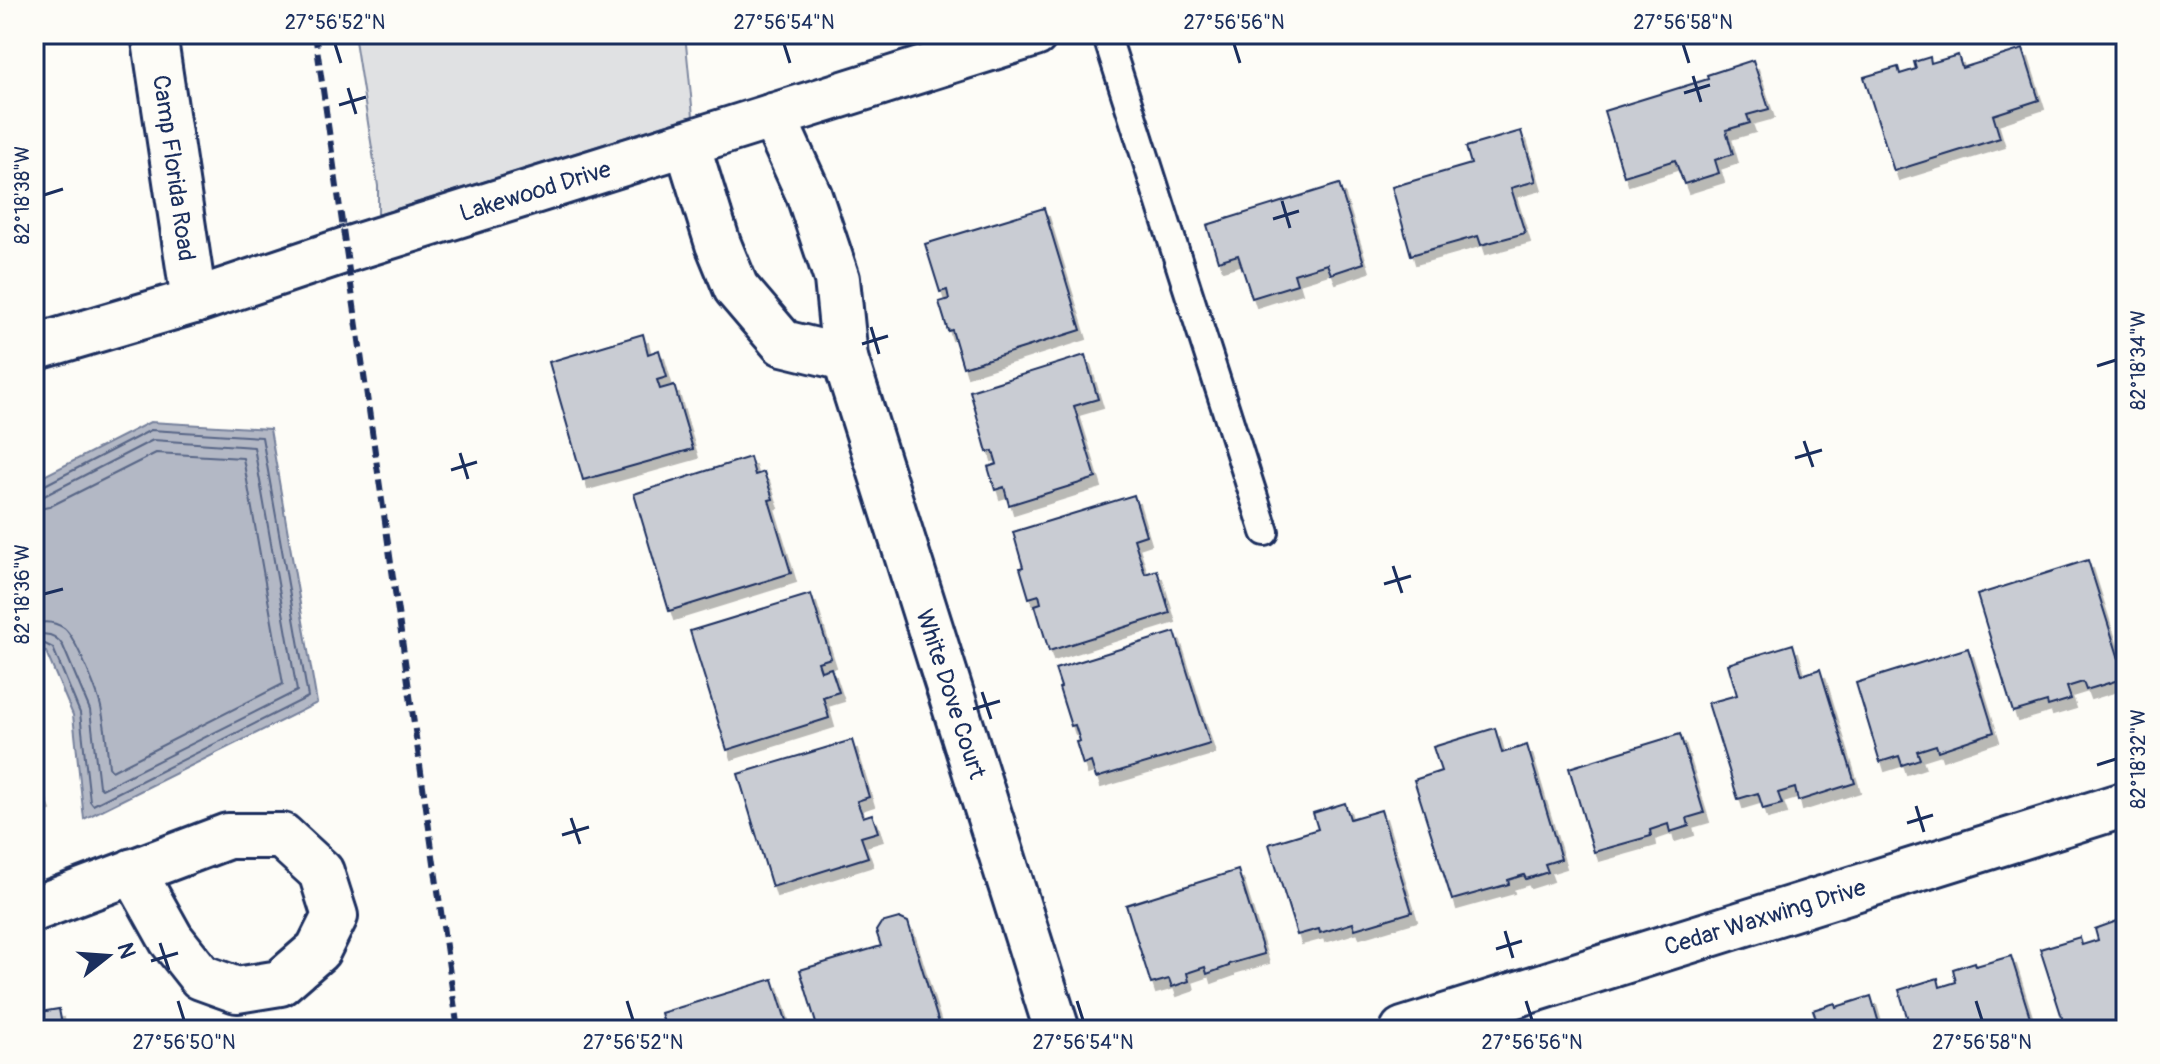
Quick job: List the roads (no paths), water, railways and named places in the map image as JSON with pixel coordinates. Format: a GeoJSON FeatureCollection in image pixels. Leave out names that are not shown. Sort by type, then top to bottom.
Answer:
{"type":"FeatureCollection","features":[{"type":"Feature","properties":{"kind":"street","name":"Camp Florida Road"},"geometry":{"type":"LineString","coordinates":[[154,34],[194,301]]}},
{"type":"Feature","properties":{"kind":"street","name":"Lakewood Drive"},"geometry":{"type":"LineString","coordinates":[[34,348],[194,301],[346,250],[1035,34]]}},
{"type":"Feature","properties":{"kind":"street","name":"White Dove Court"},"geometry":{"type":"LineString","coordinates":[[773,116],[809,195],[837,279],[845,358],[1057,1030]]}},
{"type":"Feature","properties":{"kind":"street"},"geometry":{"type":"LineString","coordinates":[[687,144],[718,244],[736,288],[783,343],[845,358]]}},
{"type":"Feature","properties":{"kind":"street","name":"Cedar Waxwing Drive"},"geometry":{"type":"LineString","coordinates":[[1403,1030],[2126,804]]}},
{"type":"Feature","properties":{"kind":"street"},"geometry":{"type":"LineString","coordinates":[[34,909],[133,871]]}},
{"type":"Feature","properties":{"kind":"lane"},"geometry":{"type":"LineString","coordinates":[[1106,34],[1265,532]]}},
{"type":"Feature","properties":{"kind":"water"},"geometry":{"type":"Polygon","coordinates":[[[150,422],[270,429],[317,703],[84,819],[73,715],[46,652],[34,655],[34,481],[150,422]]]}},
{"type":"Feature","properties":{"kind":"railway"},"geometry":{"type":"LineString","coordinates":[[315,34],[458,1030]]}}]}
